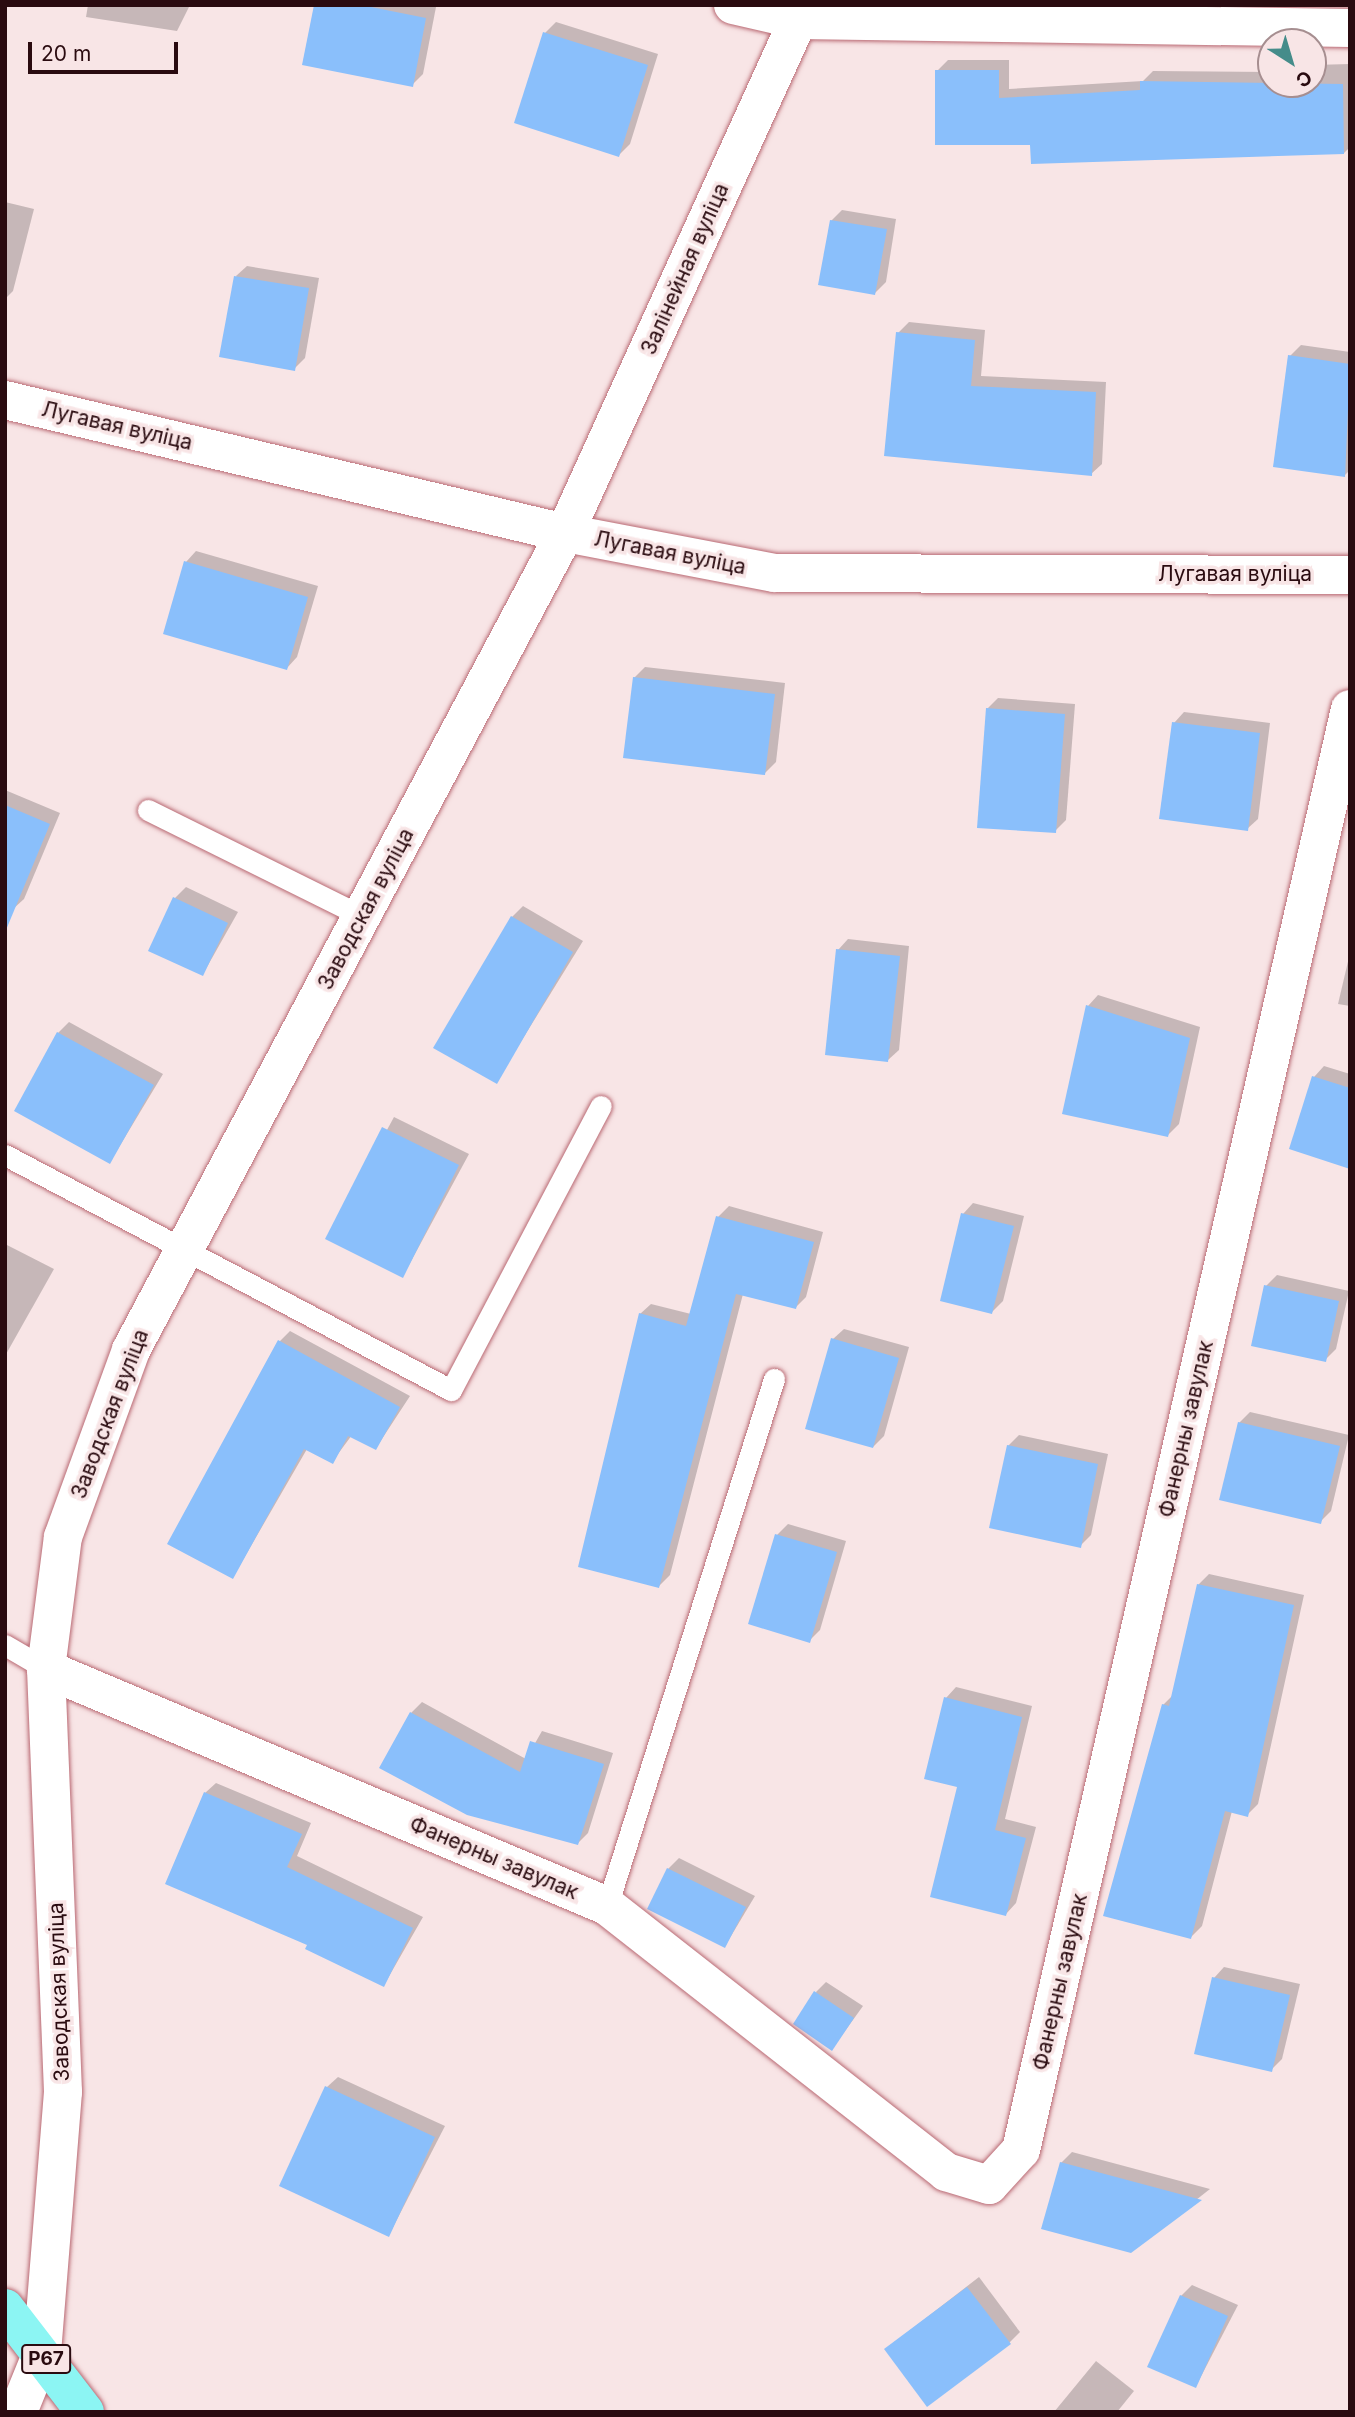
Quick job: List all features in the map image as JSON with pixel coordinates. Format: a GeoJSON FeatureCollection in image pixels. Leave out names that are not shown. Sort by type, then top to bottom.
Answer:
{"type":"FeatureCollection","features":[{"type":"Feature","properties":{"kind":"main road","name":"Р67"},"geometry":{"type":"LineString","coordinates":[[5,2308],[85,2412]]}},
{"type":"Feature","properties":{"kind":"street"},"geometry":{"type":"LineString","coordinates":[[733,5],[802,12],[1350,28]]}},
{"type":"Feature","properties":{"kind":"street","name":"Залінейная вуліца"},"geometry":{"type":"LineString","coordinates":[[565,533],[802,12]]}},
{"type":"Feature","properties":{"kind":"street","name":"Лугавая вуліца"},"geometry":{"type":"LineString","coordinates":[[5,400],[565,533],[774,573],[1350,575]]}},
{"type":"Feature","properties":{"kind":"street","name":"Заводская вуліца"},"geometry":{"type":"LineString","coordinates":[[18,2412],[42,2353],[63,2092],[46,1669],[63,1537],[131,1350],[565,533]]}},
{"type":"Feature","properties":{"kind":"street","name":"Фанерны завулак"},"geometry":{"type":"LineString","coordinates":[[46,1669],[607,1906],[946,2172],[989,2185],[1021,2150],[1350,709]]}},
{"type":"Feature","properties":{"kind":"lane"},"geometry":{"type":"LineString","coordinates":[[148,810],[362,916]]}},
{"type":"Feature","properties":{"kind":"lane"},"geometry":{"type":"LineString","coordinates":[[5,1155],[451,1390],[601,1107]]}},
{"type":"Feature","properties":{"kind":"lane"},"geometry":{"type":"LineString","coordinates":[[607,1906],[774,1380]]}},
{"type":"Feature","properties":{"kind":"lane"},"geometry":{"type":"LineString","coordinates":[[5,1646],[46,1669]]}},
{"type":"Feature","properties":{"kind":"building"},"geometry":{"type":"Polygon","coordinates":[[[314,5],[361,5],[426,18],[413,87],[302,65],[314,5]]]}},
{"type":"Feature","properties":{"kind":"building"},"geometry":{"type":"Polygon","coordinates":[[[543,32],[648,65],[619,157],[514,123],[543,32]]]}},
{"type":"Feature","properties":{"kind":"building"},"geometry":{"type":"Polygon","coordinates":[[[935,70],[999,70],[999,98],[1140,90],[1140,81],[1257,83],[1257,98],[1327,98],[1327,84],[1343,84],[1344,154],[1031,164],[1030,145],[935,145],[935,70]]]}},
{"type":"Feature","properties":{"kind":"building"},"geometry":{"type":"Polygon","coordinates":[[[830,220],[887,229],[875,295],[818,285],[830,220]]]}},
{"type":"Feature","properties":{"kind":"building"},"geometry":{"type":"Polygon","coordinates":[[[234,276],[309,288],[295,371],[219,357],[234,276]]]}},
{"type":"Feature","properties":{"kind":"building"},"geometry":{"type":"Polygon","coordinates":[[[896,332],[975,340],[971,386],[1096,392],[1092,476],[884,456],[896,332]]]}},
{"type":"Feature","properties":{"kind":"building"},"geometry":{"type":"Polygon","coordinates":[[[1288,355],[1350,364],[1345,477],[1273,467],[1288,355]]]}},
{"type":"Feature","properties":{"kind":"building"},"geometry":{"type":"Polygon","coordinates":[[[184,561],[308,597],[287,670],[163,634],[184,561]]]}},
{"type":"Feature","properties":{"kind":"building"},"geometry":{"type":"Polygon","coordinates":[[[633,677],[775,694],[765,775],[623,758],[633,677]]]}},
{"type":"Feature","properties":{"kind":"building"},"geometry":{"type":"Polygon","coordinates":[[[986,708],[1065,714],[1056,833],[977,828],[986,708]]]}},
{"type":"Feature","properties":{"kind":"building"},"geometry":{"type":"Polygon","coordinates":[[[1172,722],[1260,733],[1248,831],[1159,819],[1172,722]]]}},
{"type":"Feature","properties":{"kind":"building"},"geometry":{"type":"Polygon","coordinates":[[[5,805],[50,824],[6,930],[5,930],[5,805]]]}},
{"type":"Feature","properties":{"kind":"building"},"geometry":{"type":"Polygon","coordinates":[[[173,897],[228,923],[203,976],[148,951],[173,897]]]}},
{"type":"Feature","properties":{"kind":"building"},"geometry":{"type":"Polygon","coordinates":[[[511,916],[573,952],[497,1084],[433,1048],[511,916]]]}},
{"type":"Feature","properties":{"kind":"building"},"geometry":{"type":"Polygon","coordinates":[[[836,949],[900,956],[888,1062],[825,1055],[836,949]]]}},
{"type":"Feature","properties":{"kind":"building"},"geometry":{"type":"Polygon","coordinates":[[[1086,1005],[1190,1038],[1168,1137],[1062,1114],[1086,1005]]]}},
{"type":"Feature","properties":{"kind":"building"},"geometry":{"type":"Polygon","coordinates":[[[57,1032],[154,1085],[110,1164],[14,1111],[57,1032]]]}},
{"type":"Feature","properties":{"kind":"building"},"geometry":{"type":"Polygon","coordinates":[[[1312,1076],[1350,1088],[1350,1169],[1289,1149],[1312,1076]]]}},
{"type":"Feature","properties":{"kind":"building"},"geometry":{"type":"Polygon","coordinates":[[[382,1127],[459,1165],[403,1278],[325,1239],[382,1127]]]}},
{"type":"Feature","properties":{"kind":"building"},"geometry":{"type":"Polygon","coordinates":[[[961,1213],[1014,1226],[992,1314],[940,1301],[961,1213]]]}},
{"type":"Feature","properties":{"kind":"building"},"geometry":{"type":"Polygon","coordinates":[[[716,1216],[814,1242],[796,1309],[736,1294],[659,1588],[578,1567],[639,1313],[686,1326],[716,1216]]]}},
{"type":"Feature","properties":{"kind":"building"},"geometry":{"type":"Polygon","coordinates":[[[1264,1285],[1339,1301],[1326,1362],[1251,1346],[1264,1285]]]}},
{"type":"Feature","properties":{"kind":"building"},"geometry":{"type":"Polygon","coordinates":[[[831,1338],[899,1358],[873,1448],[805,1429],[831,1338]]]}},
{"type":"Feature","properties":{"kind":"building"},"geometry":{"type":"Polygon","coordinates":[[[278,1340],[400,1407],[376,1450],[348,1436],[333,1464],[304,1449],[233,1579],[167,1544],[278,1340]]]}},
{"type":"Feature","properties":{"kind":"building"},"geometry":{"type":"Polygon","coordinates":[[[1238,1422],[1340,1446],[1321,1524],[1219,1500],[1238,1422]]]}},
{"type":"Feature","properties":{"kind":"building"},"geometry":{"type":"Polygon","coordinates":[[[1007,1445],[1098,1464],[1081,1548],[989,1528],[1007,1445]]]}},
{"type":"Feature","properties":{"kind":"building"},"geometry":{"type":"Polygon","coordinates":[[[775,1534],[837,1552],[810,1643],[748,1624],[775,1534]]]}},
{"type":"Feature","properties":{"kind":"building"},"geometry":{"type":"Polygon","coordinates":[[[1197,1584],[1294,1605],[1248,1817],[1225,1811],[1191,1939],[1103,1916],[1162,1704],[1169,1706],[1197,1584]]]}},
{"type":"Feature","properties":{"kind":"building"},"geometry":{"type":"Polygon","coordinates":[[[944,1697],[1022,1717],[995,1830],[1026,1838],[1006,1916],[930,1897],[957,1787],[924,1779],[944,1697]]]}},
{"type":"Feature","properties":{"kind":"building"},"geometry":{"type":"Polygon","coordinates":[[[410,1712],[520,1772],[530,1741],[604,1764],[578,1845],[467,1815],[379,1768],[410,1712]]]}},
{"type":"Feature","properties":{"kind":"building"},"geometry":{"type":"Polygon","coordinates":[[[204,1792],[302,1834],[287,1867],[413,1928],[384,1987],[305,1949],[307,1945],[165,1884],[204,1792]]]}},
{"type":"Feature","properties":{"kind":"building"},"geometry":{"type":"Polygon","coordinates":[[[667,1868],[746,1907],[725,1948],[647,1909],[667,1868]]]}},
{"type":"Feature","properties":{"kind":"building"},"geometry":{"type":"Polygon","coordinates":[[[1212,1977],[1290,1995],[1272,2072],[1194,2054],[1212,1977]]]}},
{"type":"Feature","properties":{"kind":"building"},"geometry":{"type":"Polygon","coordinates":[[[814,1991],[854,2018],[832,2051],[793,2024],[814,1991]]]}},
{"type":"Feature","properties":{"kind":"building"},"geometry":{"type":"Polygon","coordinates":[[[325,2086],[435,2137],[389,2237],[279,2186],[325,2086]]]}},
{"type":"Feature","properties":{"kind":"building"},"geometry":{"type":"Polygon","coordinates":[[[1060,2162],[1202,2200],[1131,2253],[1041,2229],[1060,2162]]]}},
{"type":"Feature","properties":{"kind":"building"},"geometry":{"type":"Polygon","coordinates":[[[967,2287],[1011,2344],[927,2407],[884,2349],[967,2287]]]}},
{"type":"Feature","properties":{"kind":"building"},"geometry":{"type":"Polygon","coordinates":[[[1180,2295],[1228,2316],[1196,2388],[1147,2367],[1180,2295]]]}}]}
